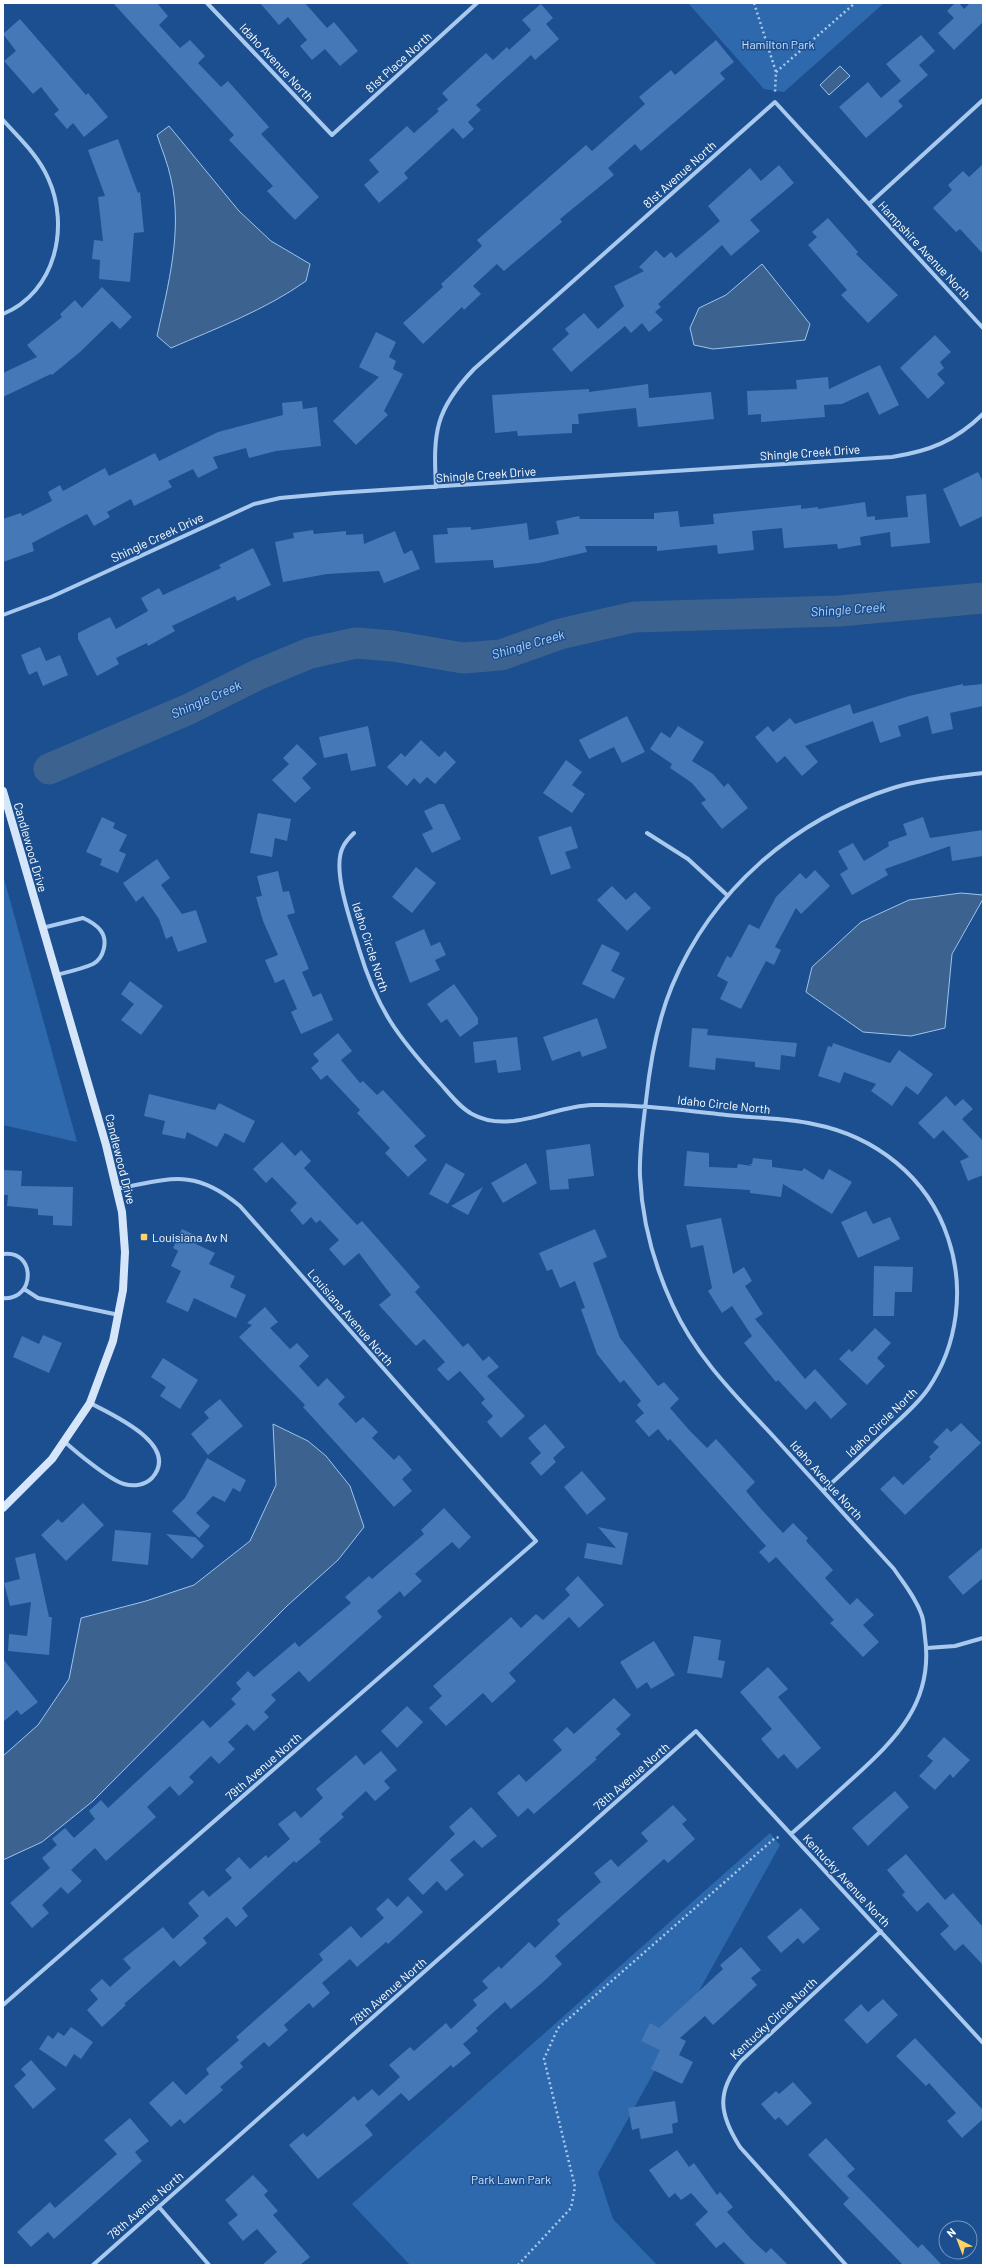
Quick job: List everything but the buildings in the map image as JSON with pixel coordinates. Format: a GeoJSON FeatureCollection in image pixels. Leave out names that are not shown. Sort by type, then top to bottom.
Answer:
{"type":"FeatureCollection","features":[{"type":"Feature","properties":{"kind":"street","name":"Idaho Avenue North"},"geometry":{"type":"LineString","coordinates":[[207,3],[332,135]]}},
{"type":"Feature","properties":{"kind":"street","name":"81st Place North"},"geometry":{"type":"LineString","coordinates":[[332,135],[477,3]]}},
{"type":"Feature","properties":{"kind":"street"},"geometry":{"type":"LineString","coordinates":[[775,102],[869,204],[983,100]]}},
{"type":"Feature","properties":{"kind":"street","name":"81st Avenue North"},"geometry":{"type":"LineString","coordinates":[[436,487],[435,438],[442,413],[454,389],[480,364],[775,102]]}},
{"type":"Feature","properties":{"kind":"street"},"geometry":{"type":"LineString","coordinates":[[3,120],[34,154],[48,176],[57,200],[60,226],[56,252],[45,277],[29,296],[3,314]]}},
{"type":"Feature","properties":{"kind":"street","name":"Hampshire Avenue North"},"geometry":{"type":"LineString","coordinates":[[869,204],[983,328]]}},
{"type":"Feature","properties":{"kind":"street","name":"Shingle Creek Drive"},"geometry":{"type":"LineString","coordinates":[[3,615],[50,597],[254,504],[280,498],[314,494],[892,457],[920,453],[946,443],[970,427],[983,414]]}},
{"type":"Feature","properties":{"kind":"street","name":"Idaho Avenue North"},"geometry":{"type":"LineString","coordinates":[[791,1834],[888,1746],[905,1725],[918,1700],[926,1672],[927,1648],[922,1616],[910,1592],[894,1569],[724,1383],[696,1347],[674,1308],[656,1265],[645,1221],[640,1176],[645,1108],[656,1034],[671,987],[695,940],[727,895],[760,861],[801,830],[846,806],[894,787],[983,773]]}},
{"type":"Feature","properties":{"kind":"street","name":"Candlewood Drive"},"geometry":{"type":"LineString","coordinates":[[3,791],[106,1145],[122,1212],[125,1252],[119,1315],[113,1341],[90,1403],[65,1442],[52,1459],[3,1508]]}},
{"type":"Feature","properties":{"kind":"street","name":"Idaho Circle North"},"geometry":{"type":"LineString","coordinates":[[354,833],[341,849],[339,870],[342,891],[366,974],[390,1023],[406,1045],[456,1101],[472,1114],[491,1121],[511,1122],[559,1110],[591,1105],[645,1108],[812,1124],[844,1132],[876,1146],[904,1168],[927,1194],[944,1224],[954,1257],[958,1291],[954,1326],[944,1358],[928,1389],[905,1415],[823,1491]]}},
{"type":"Feature","properties":{"kind":"street"},"geometry":{"type":"LineString","coordinates":[[647,833],[688,859],[727,895]]}},
{"type":"Feature","properties":{"kind":"street"},"geometry":{"type":"LineString","coordinates":[[42,928],[83,918],[94,923],[101,931],[105,944],[102,954],[94,963],[56,975]]}},
{"type":"Feature","properties":{"kind":"street","name":"Louisiana Avenue North"},"geometry":{"type":"LineString","coordinates":[[116,1189],[177,1177],[200,1182],[222,1191],[240,1206],[536,1541]]}},
{"type":"Feature","properties":{"kind":"street"},"geometry":{"type":"LineString","coordinates":[[3,1254],[16,1255],[26,1265],[28,1280],[24,1289],[12,1298],[3,1298]]}},
{"type":"Feature","properties":{"kind":"street"},"geometry":{"type":"LineString","coordinates":[[24,1289],[38,1298],[119,1315]]}},
{"type":"Feature","properties":{"kind":"street"},"geometry":{"type":"LineString","coordinates":[[65,1442],[85,1459],[124,1484],[136,1486],[147,1483],[155,1474],[160,1462],[158,1452],[150,1440],[90,1403]]}},
{"type":"Feature","properties":{"kind":"street","name":"79th Avenue North"},"geometry":{"type":"LineString","coordinates":[[3,2005],[536,1541]]}},
{"type":"Feature","properties":{"kind":"street"},"geometry":{"type":"LineString","coordinates":[[927,1648],[955,1646],[983,1638]]}},
{"type":"Feature","properties":{"kind":"street","name":"Kentucky Avenue North"},"geometry":{"type":"LineString","coordinates":[[696,1731],[983,2043]]}},
{"type":"Feature","properties":{"kind":"street","name":"78th Avenue North"},"geometry":{"type":"LineString","coordinates":[[93,2265],[696,1731]]}},
{"type":"Feature","properties":{"kind":"street","name":"Kentucky Circle North"},"geometry":{"type":"LineString","coordinates":[[846,2265],[740,2147],[729,2131],[724,2113],[723,2094],[729,2075],[741,2061],[881,1932]]}},
{"type":"Feature","properties":{"kind":"street"},"geometry":{"type":"LineString","coordinates":[[159,2207],[209,2265]]}},
{"type":"Feature","properties":{"kind":"path"},"geometry":{"type":"LineString","coordinates":[[754,3],[776,72],[775,102]]}},
{"type":"Feature","properties":{"kind":"path"},"geometry":{"type":"LineString","coordinates":[[776,72],[855,3]]}},
{"type":"Feature","properties":{"kind":"path"},"geometry":{"type":"LineString","coordinates":[[518,2265],[571,2208],[575,2187],[544,2059],[558,2028],[775,1838],[791,1834]]}},
{"type":"Feature","properties":{"kind":"green space","name":"Hamilton Park"},"geometry":{"type":"Polygon","coordinates":[[[688,3],[884,3],[784,92],[764,89],[688,3]]]}},
{"type":"Feature","properties":{"kind":"green space"},"geometry":{"type":"Polygon","coordinates":[[[3,875],[77,1142],[3,1125],[3,875]]]}},
{"type":"Feature","properties":{"kind":"green space","name":"Park Lawn Park"},"geometry":{"type":"Polygon","coordinates":[[[770,1833],[780,1845],[598,2173],[613,2219],[657,2265],[410,2265],[352,2204],[770,1833]]]}},
{"type":"Feature","properties":{"kind":"shaded area"},"geometry":{"type":"Polygon","coordinates":[[[840,66],[850,76],[829,95],[820,85],[840,66]]]}},
{"type":"Feature","properties":{"kind":"shaded area"},"geometry":{"type":"Polygon","coordinates":[[[169,126],[239,211],[271,241],[310,264],[306,281],[274,301],[240,318],[171,348],[157,336],[173,258],[175,238],[174,198],[171,179],[167,162],[157,135],[169,126]]]}},
{"type":"Feature","properties":{"kind":"shaded area"},"geometry":{"type":"Polygon","coordinates":[[[762,264],[810,324],[805,340],[713,349],[694,345],[690,328],[699,308],[726,295],[762,264]]]}},
{"type":"Feature","properties":{"kind":"shaded area"},"geometry":{"type":"Polygon","coordinates":[[[961,893],[983,895],[983,899],[952,954],[945,1028],[911,1036],[863,1032],[806,992],[812,967],[861,922],[909,900],[961,893]]]}},
{"type":"Feature","properties":{"kind":"shaded area"},"geometry":{"type":"Polygon","coordinates":[[[273,1424],[308,1441],[326,1456],[350,1486],[364,1527],[338,1560],[287,1606],[93,1801],[42,1842],[3,1860],[3,1756],[38,1725],[69,1679],[81,1618],[146,1601],[194,1585],[250,1541],[276,1485],[273,1424]]]}},
{"type":"Feature","properties":{"kind":"waterway","name":"Shingle Creek"},"geometry":{"type":"LineString","coordinates":[[49,769],[189,709],[257,675],[310,653],[356,643],[393,646],[463,658],[501,655],[560,634],[634,617],[839,611],[983,598]]}},
{"type":"Feature","properties":{"kind":"place","name":"Louisiana Av N"},"geometry":{"type":"Point","coordinates":[144,1237]}}]}
